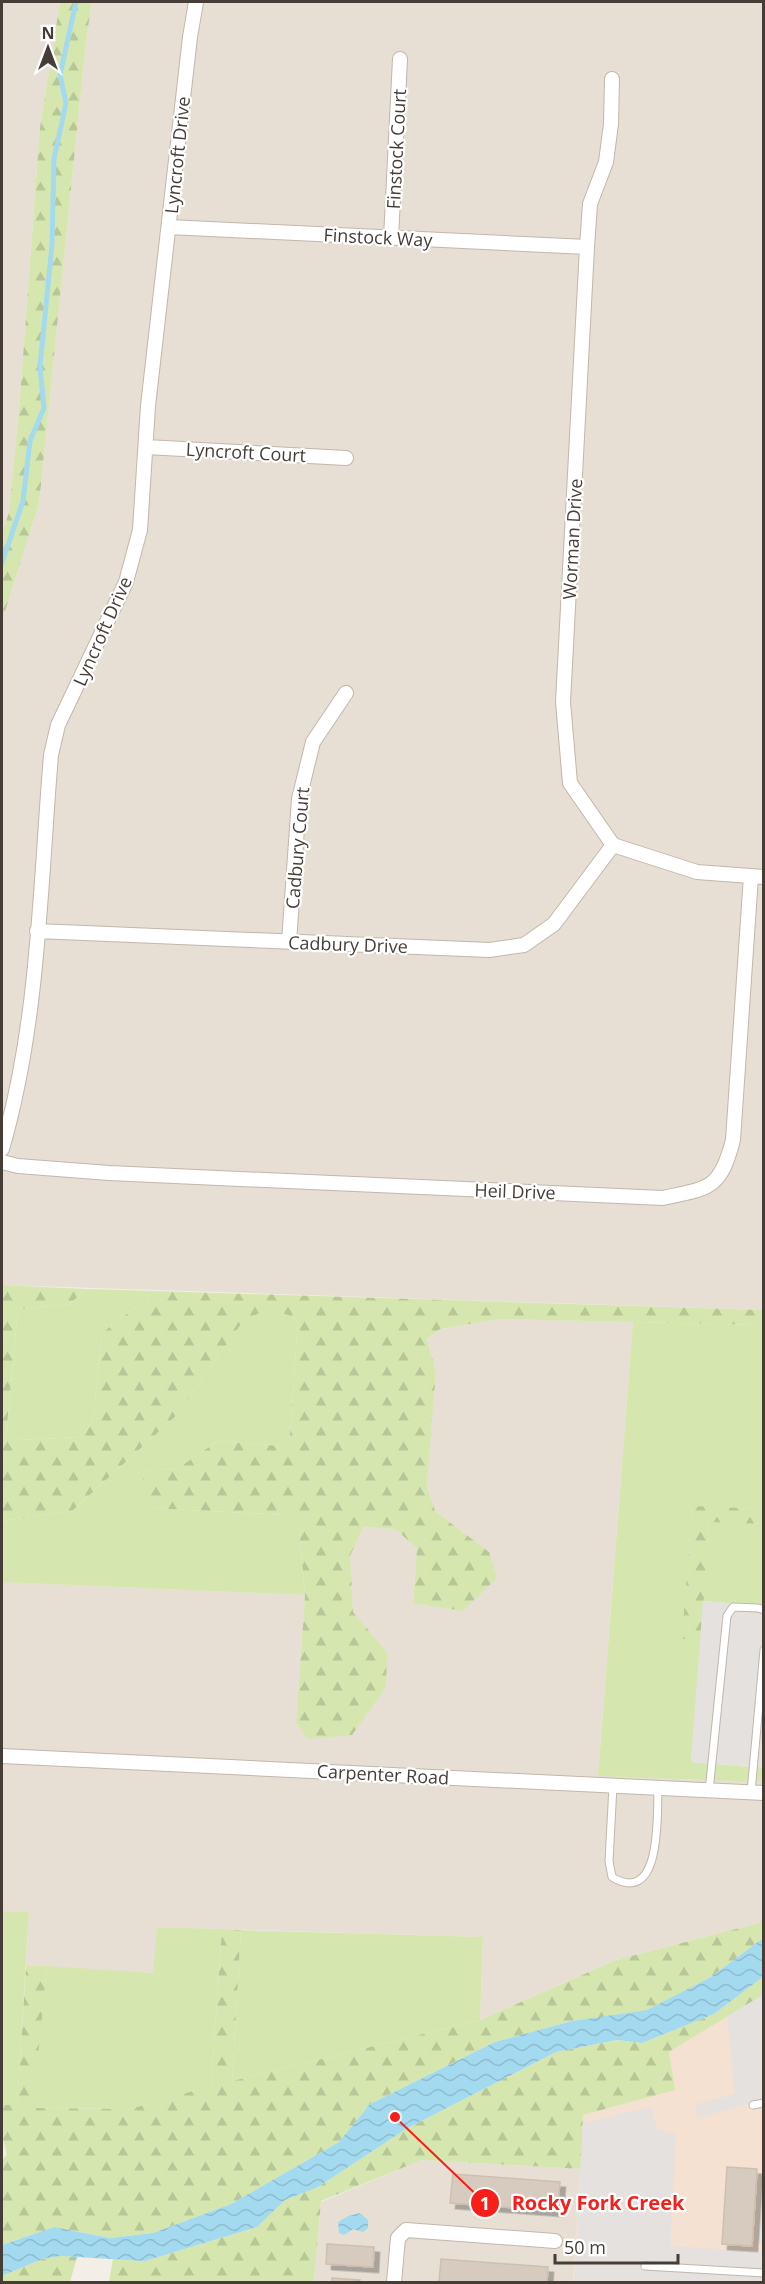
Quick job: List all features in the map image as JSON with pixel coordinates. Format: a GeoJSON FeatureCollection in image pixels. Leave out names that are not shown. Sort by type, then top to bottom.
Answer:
{"type":"FeatureCollection","features":[{"type":"Feature","properties":{"kind":"street","name":"Lyncroft Drive"},"geometry":{"type":"LineString","coordinates":[[2,1149],[12,1115],[24,1054],[37,931],[51,755],[58,725],[126,582],[140,530],[146,447],[169,227],[196,2]]}},
{"type":"Feature","properties":{"kind":"street","name":"Finstock Court"},"geometry":{"type":"LineString","coordinates":[[391,238],[400,59]]}},
{"type":"Feature","properties":{"kind":"street","name":"Worman Drive"},"geometry":{"type":"LineString","coordinates":[[612,79],[611,124],[606,162],[590,204],[563,702],[570,783],[613,845]]}},
{"type":"Feature","properties":{"kind":"street","name":"Finstock Way"},"geometry":{"type":"LineString","coordinates":[[169,227],[587,247]]}},
{"type":"Feature","properties":{"kind":"street","name":"Lyncroft Court"},"geometry":{"type":"LineString","coordinates":[[146,447],[346,458]]}},
{"type":"Feature","properties":{"kind":"street","name":"Cadbury Court"},"geometry":{"type":"LineString","coordinates":[[290,942],[299,799],[313,742],[345,693]]}},
{"type":"Feature","properties":{"kind":"street"},"geometry":{"type":"LineString","coordinates":[[613,845],[697,873],[757,876]]}},
{"type":"Feature","properties":{"kind":"street","name":"Cadbury Drive"},"geometry":{"type":"LineString","coordinates":[[37,931],[489,950],[525,945],[554,924],[613,845]]}},
{"type":"Feature","properties":{"kind":"street","name":"Heil Drive"},"geometry":{"type":"LineString","coordinates":[[2,1162],[18,1166],[109,1173],[663,1198],[708,1188],[726,1167],[733,1140],[757,876]]}},
{"type":"Feature","properties":{"kind":"street","name":"Carpenter Road"},"geometry":{"type":"LineString","coordinates":[[2,1756],[757,1793]]}},
{"type":"Feature","properties":{"kind":"street"},"geometry":{"type":"LineString","coordinates":[[394,2283],[398,2238],[406,2230],[555,2241]]}},
{"type":"Feature","properties":{"kind":"lane"},"geometry":{"type":"LineString","coordinates":[[709,1791],[727,1616],[734,1607],[758,1608],[764,1611]]}},
{"type":"Feature","properties":{"kind":"lane"},"geometry":{"type":"LineString","coordinates":[[757,1793],[764,1650]]}},
{"type":"Feature","properties":{"kind":"lane"},"geometry":{"type":"LineString","coordinates":[[613,1786],[609,1861],[612,1877],[622,1883],[636,1882],[647,1874],[653,1859],[658,1789]]}},
{"type":"Feature","properties":{"kind":"lane"},"geometry":{"type":"LineString","coordinates":[[753,2105],[764,2103]]}},
{"type":"Feature","properties":{"kind":"lane"},"geometry":{"type":"LineString","coordinates":[[645,2266],[764,2274]]}},
{"type":"Feature","properties":{"kind":"shaded area"},"geometry":{"type":"Polygon","coordinates":[[[2,2],[60,2],[40,127],[19,411],[9,512],[2,534],[2,2]]]}},
{"type":"Feature","properties":{"kind":"shaded area"},"geometry":{"type":"Polygon","coordinates":[[[92,2],[763,2],[763,1310],[2,1285],[2,621],[39,504],[86,41],[92,2]]]}},
{"type":"Feature","properties":{"kind":"shaded area"},"geometry":{"type":"Polygon","coordinates":[[[500,1319],[633,1322],[598,1775],[763,1782],[764,1919],[759,1923],[616,1960],[480,2020],[483,1937],[157,1927],[154,1973],[26,1966],[29,1912],[2,1911],[2,1582],[305,1595],[296,1722],[387,1652],[353,1612],[349,1556],[363,1527],[395,1529],[417,1548],[413,1603],[489,1552],[435,1511],[427,1486],[436,1372],[427,1339],[440,1329],[500,1319]]]}},
{"type":"Feature","properties":{"kind":"shaded area"},"geometry":{"type":"Polygon","coordinates":[[[703,1601],[763,1606],[763,1768],[691,1762],[703,1601]]]}},
{"type":"Feature","properties":{"kind":"shaded area"},"geometry":{"type":"Polygon","coordinates":[[[763,1995],[763,2282],[573,2282],[583,2115],[674,2090],[669,2052],[763,1995]]]}},
{"type":"Feature","properties":{"kind":"shaded area"},"geometry":{"type":"Polygon","coordinates":[[[763,1995],[763,2100],[697,2118],[696,2104],[735,2094],[727,2016],[763,1995]]]}},
{"type":"Feature","properties":{"kind":"shaded area"},"geometry":{"type":"Polygon","coordinates":[[[652,2107],[657,2130],[676,2134],[670,2246],[763,2252],[763,2282],[574,2282],[583,2123],[652,2107]]]}},
{"type":"Feature","properties":{"kind":"shaded area"},"geometry":{"type":"Polygon","coordinates":[[[763,2155],[763,2244],[757,2244],[763,2155]]]}},
{"type":"Feature","properties":{"kind":"shaded area"},"geometry":{"type":"Polygon","coordinates":[[[422,2160],[581,2169],[573,2282],[314,2282],[321,2202],[422,2160]]]}},
{"type":"Feature","properties":{"kind":"green space"},"geometry":{"type":"Polygon","coordinates":[[[60,2],[92,2],[86,41],[39,504],[2,621],[2,534],[9,512],[19,411],[40,127],[60,2]]]}},
{"type":"Feature","properties":{"kind":"green space"},"geometry":{"type":"Polygon","coordinates":[[[2,1285],[86,1289],[70,1304],[18,1309],[7,1426],[18,1440],[81,1437],[93,1420],[102,1333],[156,1291],[763,1310],[763,1325],[500,1319],[440,1329],[427,1339],[436,1372],[427,1486],[435,1511],[489,1552],[497,1578],[463,1611],[413,1603],[417,1548],[395,1529],[363,1527],[350,1556],[353,1612],[387,1652],[386,1687],[352,1735],[308,1739],[296,1722],[305,1595],[299,1528],[286,1515],[151,1508],[142,1487],[145,1471],[178,1468],[218,1441],[281,1446],[290,1436],[298,1319],[270,1308],[244,1320],[176,1416],[72,1511],[2,1521],[2,1285]]]}},
{"type":"Feature","properties":{"kind":"green space"},"geometry":{"type":"Polygon","coordinates":[[[86,1289],[156,1291],[102,1333],[93,1420],[81,1437],[17,1440],[7,1426],[18,1309],[70,1304],[86,1289]]]}},
{"type":"Feature","properties":{"kind":"green space"},"geometry":{"type":"Polygon","coordinates":[[[270,1307],[298,1319],[290,1436],[281,1446],[218,1441],[178,1468],[145,1471],[151,1508],[286,1515],[299,1528],[305,1595],[2,1582],[2,1521],[72,1511],[176,1416],[244,1320],[270,1307]]]}},
{"type":"Feature","properties":{"kind":"green space"},"geometry":{"type":"Polygon","coordinates":[[[633,1322],[763,1325],[763,1509],[692,1507],[683,1639],[701,1639],[691,1762],[763,1768],[763,1782],[598,1776],[633,1322]]]}},
{"type":"Feature","properties":{"kind":"green space"},"geometry":{"type":"Polygon","coordinates":[[[692,1506],[763,1509],[763,1524],[709,1522],[701,1639],[682,1639],[692,1506]]]}},
{"type":"Feature","properties":{"kind":"green space"},"geometry":{"type":"Polygon","coordinates":[[[709,1521],[763,1524],[763,1606],[703,1601],[709,1521]]]}},
{"type":"Feature","properties":{"kind":"green space"},"geometry":{"type":"Polygon","coordinates":[[[2,1911],[29,1912],[17,2106],[2,2105],[2,1911]]]}},
{"type":"Feature","properties":{"kind":"green space"},"geometry":{"type":"Polygon","coordinates":[[[763,1919],[763,1938],[711,1977],[647,2011],[572,2021],[495,2042],[370,2104],[339,2142],[231,2204],[153,2233],[110,2238],[54,2227],[2,2245],[2,2160],[7,2155],[2,2135],[2,2105],[17,2105],[26,1966],[47,1966],[33,2108],[130,2109],[211,2086],[222,1929],[241,1930],[232,2081],[480,2020],[616,1960],[759,1923],[763,1919]]]}},
{"type":"Feature","properties":{"kind":"green space"},"geometry":{"type":"Polygon","coordinates":[[[157,1927],[222,1929],[211,2087],[130,2109],[32,2108],[47,1966],[153,1973],[157,1927]]]}},
{"type":"Feature","properties":{"kind":"green space"},"geometry":{"type":"Polygon","coordinates":[[[241,1930],[483,1937],[480,2020],[232,2081],[241,1930]]]}},
{"type":"Feature","properties":{"kind":"green space"},"geometry":{"type":"Polygon","coordinates":[[[763,1977],[763,1995],[669,2052],[675,2090],[583,2115],[581,2169],[422,2160],[321,2201],[314,2282],[109,2282],[113,2259],[145,2261],[257,2227],[285,2200],[318,2187],[406,2129],[556,2052],[617,2040],[642,2043],[714,2014],[763,1977]]]}},
{"type":"Feature","properties":{"kind":"green space"},"geometry":{"type":"Polygon","coordinates":[[[61,2256],[77,2257],[70,2282],[2,2282],[2,2276],[42,2259],[61,2256]]]}},
{"type":"Feature","properties":{"kind":"water"},"geometry":{"type":"Polygon","coordinates":[[[763,1938],[763,1977],[714,2014],[642,2043],[617,2040],[556,2052],[406,2129],[318,2187],[285,2200],[257,2227],[145,2261],[61,2256],[42,2259],[2,2276],[2,2245],[54,2227],[110,2238],[153,2233],[231,2204],[339,2142],[370,2104],[495,2042],[572,2021],[647,2010],[711,1977],[763,1938]]]}},
{"type":"Feature","properties":{"kind":"water"},"geometry":{"type":"Polygon","coordinates":[[[360,2213],[368,2220],[368,2228],[363,2232],[353,2229],[344,2235],[339,2233],[338,2222],[360,2213]]]}},
{"type":"Feature","properties":{"kind":"building"},"geometry":{"type":"Polygon","coordinates":[[[727,2167],[757,2169],[752,2246],[722,2244],[727,2167]]]}},
{"type":"Feature","properties":{"kind":"building"},"geometry":{"type":"Polygon","coordinates":[[[453,2174],[560,2182],[557,2211],[450,2203],[453,2174]]]}},
{"type":"Feature","properties":{"kind":"building"},"geometry":{"type":"Polygon","coordinates":[[[327,2244],[374,2247],[373,2267],[326,2264],[327,2244]]]}},
{"type":"Feature","properties":{"kind":"building"},"geometry":{"type":"Polygon","coordinates":[[[441,2259],[548,2267],[547,2282],[439,2282],[441,2259]]]}},
{"type":"Feature","properties":{"kind":"building"},"geometry":{"type":"Polygon","coordinates":[[[332,2278],[360,2280],[359,2282],[332,2282],[332,2278]]]}},
{"type":"Feature","properties":{"kind":"waterway"},"geometry":{"type":"LineString","coordinates":[[2,563],[23,501],[30,441],[44,408],[40,366],[52,245],[54,159],[66,103],[60,75],[76,2]]}},
{"type":"Feature","properties":{"kind":"place","name":"Rocky Fork Creek"},"geometry":{"type":"Point","coordinates":[395,2117]}}]}
